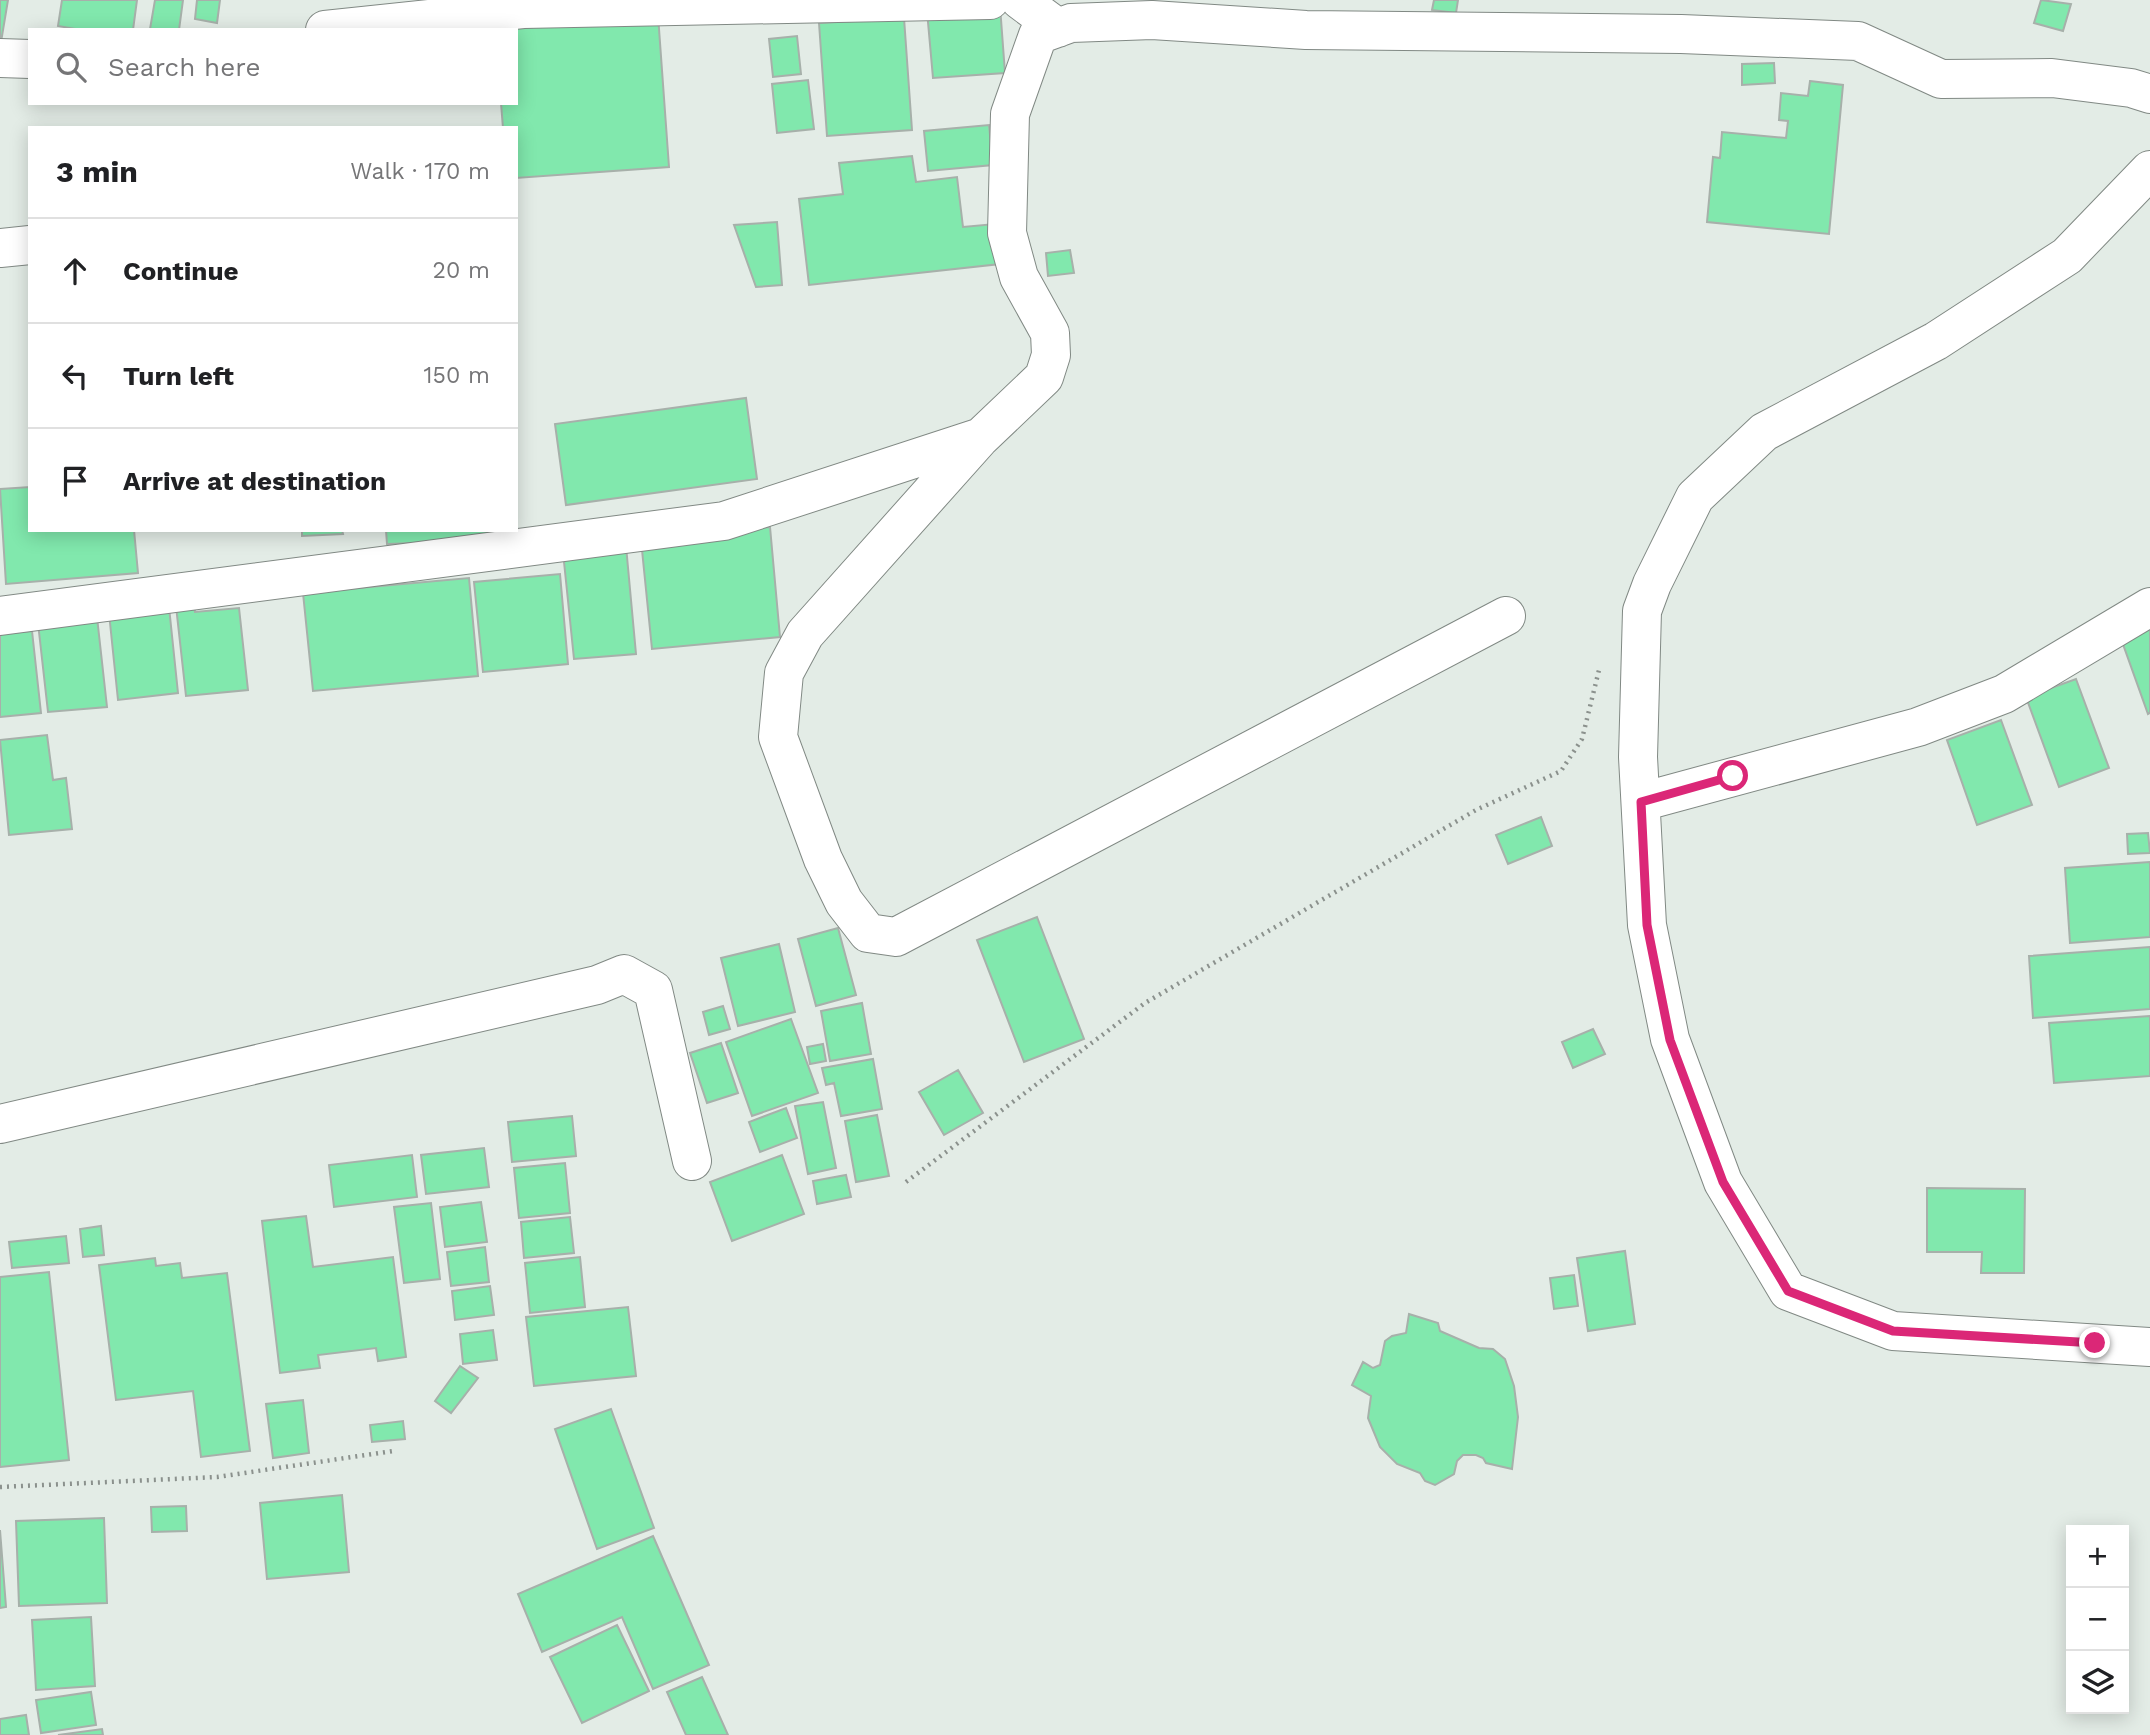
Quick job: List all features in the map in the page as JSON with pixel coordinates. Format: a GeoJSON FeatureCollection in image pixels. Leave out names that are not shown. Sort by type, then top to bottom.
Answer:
{"type":"FeatureCollection","features":[{"type":"Feature","properties":{"kind":"street"},"geometry":{"type":"LineString","coordinates":[[344,28],[523,9],[990,0]]}},
{"type":"Feature","properties":{"kind":"street"},"geometry":{"type":"LineString","coordinates":[[1020,0],[1058,28]]}},
{"type":"Feature","properties":{"kind":"street"},"geometry":{"type":"LineString","coordinates":[[1506,616],[896,937],[868,933],[844,902],[823,859],[778,737],[784,673],[805,634],[981,437],[1044,377],[1051,355],[1050,333],[1019,277],[1006,233],[1010,114],[1038,36],[1072,23],[1152,20],[1306,30],[1681,34],[1858,41],[1941,79],[2052,78],[2131,88],[2150,94]]}},
{"type":"Feature","properties":{"kind":"street"},"geometry":{"type":"LineString","coordinates":[[0,58],[28,59]]}},
{"type":"Feature","properties":{"kind":"street"},"geometry":{"type":"LineString","coordinates":[[2150,170],[2067,257],[1936,341],[1764,432],[1695,498],[1652,584],[1642,611],[1638,757],[1647,925],[1670,1040],[1723,1182],[1788,1291],[1893,1331],[2150,1348]]}},
{"type":"Feature","properties":{"kind":"street"},"geometry":{"type":"LineString","coordinates":[[0,248],[28,245]]}},
{"type":"Feature","properties":{"kind":"street"},"geometry":{"type":"LineString","coordinates":[[0,616],[724,521],[981,437]]}},
{"type":"Feature","properties":{"kind":"street"},"geometry":{"type":"LineString","coordinates":[[1641,802],[1843,750],[1931,722],[2004,694],[2150,607]]}},
{"type":"Feature","properties":{"kind":"street"},"geometry":{"type":"LineString","coordinates":[[0,1124],[597,985],[624,974],[653,989],[692,1161]]}},
{"type":"Feature","properties":{"kind":"path"},"geometry":{"type":"LineString","coordinates":[[906,1182],[1145,1003],[1476,810],[1561,771],[1582,739],[1597,671],[1603,659]]}},
{"type":"Feature","properties":{"kind":"path"},"geometry":{"type":"LineString","coordinates":[[0,1487],[217,1477],[393,1451]]}},
{"type":"Feature","properties":{"kind":"building"},"geometry":{"type":"Polygon","coordinates":[[[0,0],[8,0],[0,48],[0,0]]]}},
{"type":"Feature","properties":{"kind":"building"},"geometry":{"type":"Polygon","coordinates":[[[62,0],[137,0],[133,28],[58,26],[62,0]]]}},
{"type":"Feature","properties":{"kind":"building"},"geometry":{"type":"Polygon","coordinates":[[[155,0],[183,0],[179,28],[150,28],[155,0]]]}},
{"type":"Feature","properties":{"kind":"building"},"geometry":{"type":"Polygon","coordinates":[[[197,0],[220,0],[217,23],[195,19],[197,0]]]}},
{"type":"Feature","properties":{"kind":"building"},"geometry":{"type":"Polygon","coordinates":[[[1434,0],[1458,0],[1456,13],[1432,10],[1434,0]]]}},
{"type":"Feature","properties":{"kind":"building"},"geometry":{"type":"Polygon","coordinates":[[[2041,0],[2071,4],[2063,31],[2034,23],[2041,0]]]}},
{"type":"Feature","properties":{"kind":"building"},"geometry":{"type":"Polygon","coordinates":[[[1000,6],[1005,73],[933,78],[927,11],[1000,6]]]}},
{"type":"Feature","properties":{"kind":"building"},"geometry":{"type":"Polygon","coordinates":[[[658,15],[669,167],[518,178],[518,126],[503,126],[501,105],[518,105],[518,28],[478,28],[658,15]]]}},
{"type":"Feature","properties":{"kind":"building"},"geometry":{"type":"Polygon","coordinates":[[[904,18],[912,130],[827,136],[819,23],[904,18]]]}},
{"type":"Feature","properties":{"kind":"building"},"geometry":{"type":"Polygon","coordinates":[[[797,36],[801,74],[773,77],[769,39],[797,36]]]}},
{"type":"Feature","properties":{"kind":"building"},"geometry":{"type":"Polygon","coordinates":[[[1774,63],[1775,83],[1742,85],[1742,64],[1774,63]]]}},
{"type":"Feature","properties":{"kind":"building"},"geometry":{"type":"Polygon","coordinates":[[[808,80],[814,129],[777,133],[772,84],[808,80]]]}},
{"type":"Feature","properties":{"kind":"building"},"geometry":{"type":"Polygon","coordinates":[[[1810,81],[1843,85],[1829,234],[1707,222],[1713,157],[1720,158],[1722,132],[1786,138],[1788,121],[1779,120],[1781,93],[1808,96],[1810,81]]]}},
{"type":"Feature","properties":{"kind":"building"},"geometry":{"type":"Polygon","coordinates":[[[989,125],[993,165],[928,171],[924,131],[989,125]]]}},
{"type":"Feature","properties":{"kind":"building"},"geometry":{"type":"Polygon","coordinates":[[[912,156],[916,182],[957,177],[963,227],[995,224],[1000,264],[809,285],[799,199],[843,194],[839,163],[912,156]]]}},
{"type":"Feature","properties":{"kind":"building"},"geometry":{"type":"Polygon","coordinates":[[[777,222],[782,285],[756,287],[734,225],[777,222]]]}},
{"type":"Feature","properties":{"kind":"building"},"geometry":{"type":"Polygon","coordinates":[[[1070,250],[1074,273],[1048,276],[1046,253],[1070,250]]]}},
{"type":"Feature","properties":{"kind":"building"},"geometry":{"type":"Polygon","coordinates":[[[746,398],[757,479],[566,505],[555,424],[746,398]]]}},
{"type":"Feature","properties":{"kind":"building"},"geometry":{"type":"Polygon","coordinates":[[[28,487],[28,532],[134,532],[138,573],[6,584],[0,489],[28,487]]]}},
{"type":"Feature","properties":{"kind":"building"},"geometry":{"type":"Polygon","coordinates":[[[770,527],[780,637],[652,649],[641,540],[770,527]]]}},
{"type":"Feature","properties":{"kind":"building"},"geometry":{"type":"Polygon","coordinates":[[[302,532],[343,534],[302,536],[302,532]]]}},
{"type":"Feature","properties":{"kind":"building"},"geometry":{"type":"Polygon","coordinates":[[[386,532],[504,532],[504,540],[387,544],[386,532]]]}},
{"type":"Feature","properties":{"kind":"building"},"geometry":{"type":"Polygon","coordinates":[[[626,546],[636,654],[574,659],[563,552],[626,546]]]}},
{"type":"Feature","properties":{"kind":"building"},"geometry":{"type":"Polygon","coordinates":[[[560,574],[568,664],[483,672],[474,582],[560,574]]]}},
{"type":"Feature","properties":{"kind":"building"},"geometry":{"type":"Polygon","coordinates":[[[469,578],[478,676],[313,691],[303,593],[469,578]]]}},
{"type":"Feature","properties":{"kind":"building"},"geometry":{"type":"Polygon","coordinates":[[[194,605],[195,612],[239,608],[248,690],[186,696],[176,606],[194,605]]]}},
{"type":"Feature","properties":{"kind":"building"},"geometry":{"type":"Polygon","coordinates":[[[169,607],[178,693],[118,700],[109,613],[169,607]]]}},
{"type":"Feature","properties":{"kind":"building"},"geometry":{"type":"Polygon","coordinates":[[[97,617],[107,707],[48,712],[38,623],[97,617]]]}},
{"type":"Feature","properties":{"kind":"building"},"geometry":{"type":"Polygon","coordinates":[[[2150,622],[2150,713],[2148,714],[2119,633],[2150,622]]]}},
{"type":"Feature","properties":{"kind":"building"},"geometry":{"type":"Polygon","coordinates":[[[32,631],[41,713],[0,717],[0,634],[32,631]]]}},
{"type":"Feature","properties":{"kind":"building"},"geometry":{"type":"Polygon","coordinates":[[[2076,679],[2109,768],[2059,787],[2026,697],[2076,679]]]}},
{"type":"Feature","properties":{"kind":"building"},"geometry":{"type":"Polygon","coordinates":[[[2001,720],[2032,805],[1977,825],[1947,740],[2001,720]]]}},
{"type":"Feature","properties":{"kind":"building"},"geometry":{"type":"Polygon","coordinates":[[[47,735],[53,780],[66,778],[72,829],[9,835],[0,740],[47,735]]]}},
{"type":"Feature","properties":{"kind":"building"},"geometry":{"type":"Polygon","coordinates":[[[1541,817],[1552,846],[1508,864],[1496,835],[1541,817]]]}},
{"type":"Feature","properties":{"kind":"building"},"geometry":{"type":"Polygon","coordinates":[[[2148,833],[2150,853],[2128,854],[2127,834],[2148,833]]]}},
{"type":"Feature","properties":{"kind":"building"},"geometry":{"type":"Polygon","coordinates":[[[2150,862],[2150,937],[2070,943],[2065,868],[2150,862]]]}},
{"type":"Feature","properties":{"kind":"building"},"geometry":{"type":"Polygon","coordinates":[[[1037,917],[1084,1039],[1024,1062],[977,940],[1037,917]]]}},
{"type":"Feature","properties":{"kind":"building"},"geometry":{"type":"Polygon","coordinates":[[[838,928],[856,995],[816,1006],[798,939],[838,928]]]}},
{"type":"Feature","properties":{"kind":"building"},"geometry":{"type":"Polygon","coordinates":[[[779,944],[795,1012],[738,1026],[721,958],[779,944]]]}},
{"type":"Feature","properties":{"kind":"building"},"geometry":{"type":"Polygon","coordinates":[[[2150,947],[2150,1009],[2033,1018],[2029,956],[2150,947]]]}},
{"type":"Feature","properties":{"kind":"building"},"geometry":{"type":"Polygon","coordinates":[[[862,1003],[871,1054],[830,1061],[821,1011],[862,1003]]]}},
{"type":"Feature","properties":{"kind":"building"},"geometry":{"type":"Polygon","coordinates":[[[723,1006],[730,1029],[709,1035],[703,1012],[723,1006]]]}},
{"type":"Feature","properties":{"kind":"building"},"geometry":{"type":"Polygon","coordinates":[[[2150,1016],[2150,1076],[2054,1083],[2049,1023],[2150,1016]]]}},
{"type":"Feature","properties":{"kind":"building"},"geometry":{"type":"Polygon","coordinates":[[[791,1019],[818,1093],[752,1116],[726,1042],[791,1019]]]}},
{"type":"Feature","properties":{"kind":"building"},"geometry":{"type":"Polygon","coordinates":[[[1593,1029],[1605,1054],[1573,1068],[1562,1042],[1593,1029]]]}},
{"type":"Feature","properties":{"kind":"building"},"geometry":{"type":"Polygon","coordinates":[[[721,1043],[738,1093],[707,1103],[690,1053],[721,1043]]]}},
{"type":"Feature","properties":{"kind":"building"},"geometry":{"type":"Polygon","coordinates":[[[823,1044],[826,1061],[810,1064],[807,1047],[823,1044]]]}},
{"type":"Feature","properties":{"kind":"building"},"geometry":{"type":"Polygon","coordinates":[[[873,1059],[882,1109],[841,1116],[834,1083],[826,1085],[822,1068],[873,1059]]]}},
{"type":"Feature","properties":{"kind":"building"},"geometry":{"type":"Polygon","coordinates":[[[958,1070],[983,1113],[944,1135],[919,1092],[958,1070]]]}},
{"type":"Feature","properties":{"kind":"building"},"geometry":{"type":"Polygon","coordinates":[[[823,1102],[836,1168],[808,1174],[795,1106],[823,1102]]]}},
{"type":"Feature","properties":{"kind":"building"},"geometry":{"type":"Polygon","coordinates":[[[786,1108],[797,1138],[760,1152],[749,1122],[786,1108]]]}},
{"type":"Feature","properties":{"kind":"building"},"geometry":{"type":"Polygon","coordinates":[[[877,1115],[889,1176],[856,1182],[845,1121],[877,1115]]]}},
{"type":"Feature","properties":{"kind":"building"},"geometry":{"type":"Polygon","coordinates":[[[572,1116],[576,1156],[512,1162],[508,1122],[572,1116]]]}},
{"type":"Feature","properties":{"kind":"building"},"geometry":{"type":"Polygon","coordinates":[[[484,1148],[489,1187],[426,1194],[421,1155],[484,1148]]]}},
{"type":"Feature","properties":{"kind":"building"},"geometry":{"type":"Polygon","coordinates":[[[412,1155],[417,1197],[334,1207],[329,1165],[412,1155]]]}},
{"type":"Feature","properties":{"kind":"building"},"geometry":{"type":"Polygon","coordinates":[[[782,1155],[804,1214],[732,1241],[710,1182],[782,1155]]]}},
{"type":"Feature","properties":{"kind":"building"},"geometry":{"type":"Polygon","coordinates":[[[565,1163],[570,1213],[519,1218],[514,1168],[565,1163]]]}},
{"type":"Feature","properties":{"kind":"building"},"geometry":{"type":"Polygon","coordinates":[[[846,1175],[851,1197],[817,1204],[813,1181],[846,1175]]]}},
{"type":"Feature","properties":{"kind":"building"},"geometry":{"type":"Polygon","coordinates":[[[1927,1188],[2025,1189],[2024,1273],[1981,1273],[1982,1252],[1927,1252],[1927,1188]]]}},
{"type":"Feature","properties":{"kind":"building"},"geometry":{"type":"Polygon","coordinates":[[[481,1202],[487,1242],[445,1247],[440,1207],[481,1202]]]}},
{"type":"Feature","properties":{"kind":"building"},"geometry":{"type":"Polygon","coordinates":[[[431,1203],[440,1279],[404,1283],[394,1207],[431,1203]]]}},
{"type":"Feature","properties":{"kind":"building"},"geometry":{"type":"Polygon","coordinates":[[[306,1216],[313,1267],[393,1257],[406,1357],[378,1361],[376,1348],[318,1355],[320,1368],[280,1373],[262,1221],[306,1216]]]}},
{"type":"Feature","properties":{"kind":"building"},"geometry":{"type":"Polygon","coordinates":[[[570,1217],[574,1253],[524,1258],[521,1222],[570,1217]]]}},
{"type":"Feature","properties":{"kind":"building"},"geometry":{"type":"Polygon","coordinates":[[[101,1226],[104,1255],[83,1257],[80,1229],[101,1226]]]}},
{"type":"Feature","properties":{"kind":"building"},"geometry":{"type":"Polygon","coordinates":[[[66,1236],[69,1263],[12,1268],[9,1242],[66,1236]]]}},
{"type":"Feature","properties":{"kind":"building"},"geometry":{"type":"Polygon","coordinates":[[[485,1247],[489,1282],[451,1286],[447,1252],[485,1247]]]}},
{"type":"Feature","properties":{"kind":"building"},"geometry":{"type":"Polygon","coordinates":[[[1625,1251],[1635,1324],[1588,1331],[1577,1258],[1625,1251]]]}},
{"type":"Feature","properties":{"kind":"building"},"geometry":{"type":"Polygon","coordinates":[[[580,1257],[585,1307],[530,1313],[525,1263],[580,1257]]]}},
{"type":"Feature","properties":{"kind":"building"},"geometry":{"type":"Polygon","coordinates":[[[155,1258],[156,1266],[180,1263],[182,1278],[227,1273],[250,1451],[201,1457],[193,1391],[116,1400],[99,1265],[155,1258]]]}},
{"type":"Feature","properties":{"kind":"building"},"geometry":{"type":"Polygon","coordinates":[[[49,1272],[69,1460],[0,1467],[0,1277],[49,1272]]]}},
{"type":"Feature","properties":{"kind":"building"},"geometry":{"type":"Polygon","coordinates":[[[1574,1275],[1578,1306],[1554,1309],[1550,1278],[1574,1275]]]}},
{"type":"Feature","properties":{"kind":"building"},"geometry":{"type":"Polygon","coordinates":[[[490,1286],[494,1315],[455,1320],[452,1291],[490,1286]]]}},
{"type":"Feature","properties":{"kind":"building"},"geometry":{"type":"Polygon","coordinates":[[[628,1307],[636,1376],[534,1386],[526,1317],[628,1307]]]}},
{"type":"Feature","properties":{"kind":"building"},"geometry":{"type":"Polygon","coordinates":[[[1409,1314],[1438,1323],[1440,1331],[1479,1348],[1493,1349],[1505,1359],[1514,1386],[1518,1417],[1512,1469],[1486,1463],[1476,1455],[1463,1455],[1457,1461],[1454,1474],[1435,1485],[1425,1481],[1420,1473],[1397,1464],[1380,1447],[1368,1418],[1371,1396],[1352,1385],[1363,1362],[1373,1368],[1380,1365],[1385,1341],[1392,1336],[1406,1333],[1409,1314]]]}},
{"type":"Feature","properties":{"kind":"building"},"geometry":{"type":"Polygon","coordinates":[[[493,1330],[497,1360],[463,1364],[460,1334],[493,1330]]]}},
{"type":"Feature","properties":{"kind":"building"},"geometry":{"type":"Polygon","coordinates":[[[460,1366],[478,1378],[451,1413],[435,1401],[460,1366]]]}},
{"type":"Feature","properties":{"kind":"building"},"geometry":{"type":"Polygon","coordinates":[[[303,1400],[309,1453],[273,1458],[266,1404],[303,1400]]]}},
{"type":"Feature","properties":{"kind":"building"},"geometry":{"type":"Polygon","coordinates":[[[611,1409],[654,1528],[597,1549],[555,1429],[611,1409]]]}},
{"type":"Feature","properties":{"kind":"building"},"geometry":{"type":"Polygon","coordinates":[[[403,1421],[405,1439],[372,1442],[370,1425],[403,1421]]]}},
{"type":"Feature","properties":{"kind":"building"},"geometry":{"type":"Polygon","coordinates":[[[342,1495],[349,1572],[267,1579],[260,1503],[342,1495]]]}},
{"type":"Feature","properties":{"kind":"building"},"geometry":{"type":"Polygon","coordinates":[[[186,1506],[187,1531],[152,1532],[151,1507],[186,1506]]]}},
{"type":"Feature","properties":{"kind":"building"},"geometry":{"type":"Polygon","coordinates":[[[104,1518],[107,1603],[19,1606],[16,1521],[104,1518]]]}},
{"type":"Feature","properties":{"kind":"building"},"geometry":{"type":"Polygon","coordinates":[[[0,1530],[6,1607],[0,1608],[0,1530]]]}},
{"type":"Feature","properties":{"kind":"building"},"geometry":{"type":"Polygon","coordinates":[[[653,1536],[709,1665],[653,1689],[622,1617],[542,1652],[518,1594],[653,1536]]]}},
{"type":"Feature","properties":{"kind":"building"},"geometry":{"type":"Polygon","coordinates":[[[91,1617],[95,1686],[36,1690],[32,1620],[91,1617]]]}},
{"type":"Feature","properties":{"kind":"building"},"geometry":{"type":"Polygon","coordinates":[[[617,1625],[649,1691],[582,1723],[550,1657],[617,1625]]]}},
{"type":"Feature","properties":{"kind":"building"},"geometry":{"type":"Polygon","coordinates":[[[702,1677],[728,1735],[686,1735],[667,1692],[702,1677]]]}},
{"type":"Feature","properties":{"kind":"building"},"geometry":{"type":"Polygon","coordinates":[[[91,1692],[96,1725],[41,1733],[36,1700],[91,1692]]]}},
{"type":"Feature","properties":{"kind":"building"},"geometry":{"type":"Polygon","coordinates":[[[26,1715],[29,1735],[0,1735],[0,1719],[26,1715]]]}},
{"type":"Feature","properties":{"kind":"building"},"geometry":{"type":"Polygon","coordinates":[[[102,1729],[103,1735],[58,1735],[102,1729]]]}},
{"type":"Feature","properties":{"kind":"route"},"geometry":{"type":"LineString","coordinates":[[1733,776],[1641,802],[1647,925],[1670,1040],[1723,1182],[1788,1291],[1893,1331],[2013,1336],[2095,1343]]}}]}
